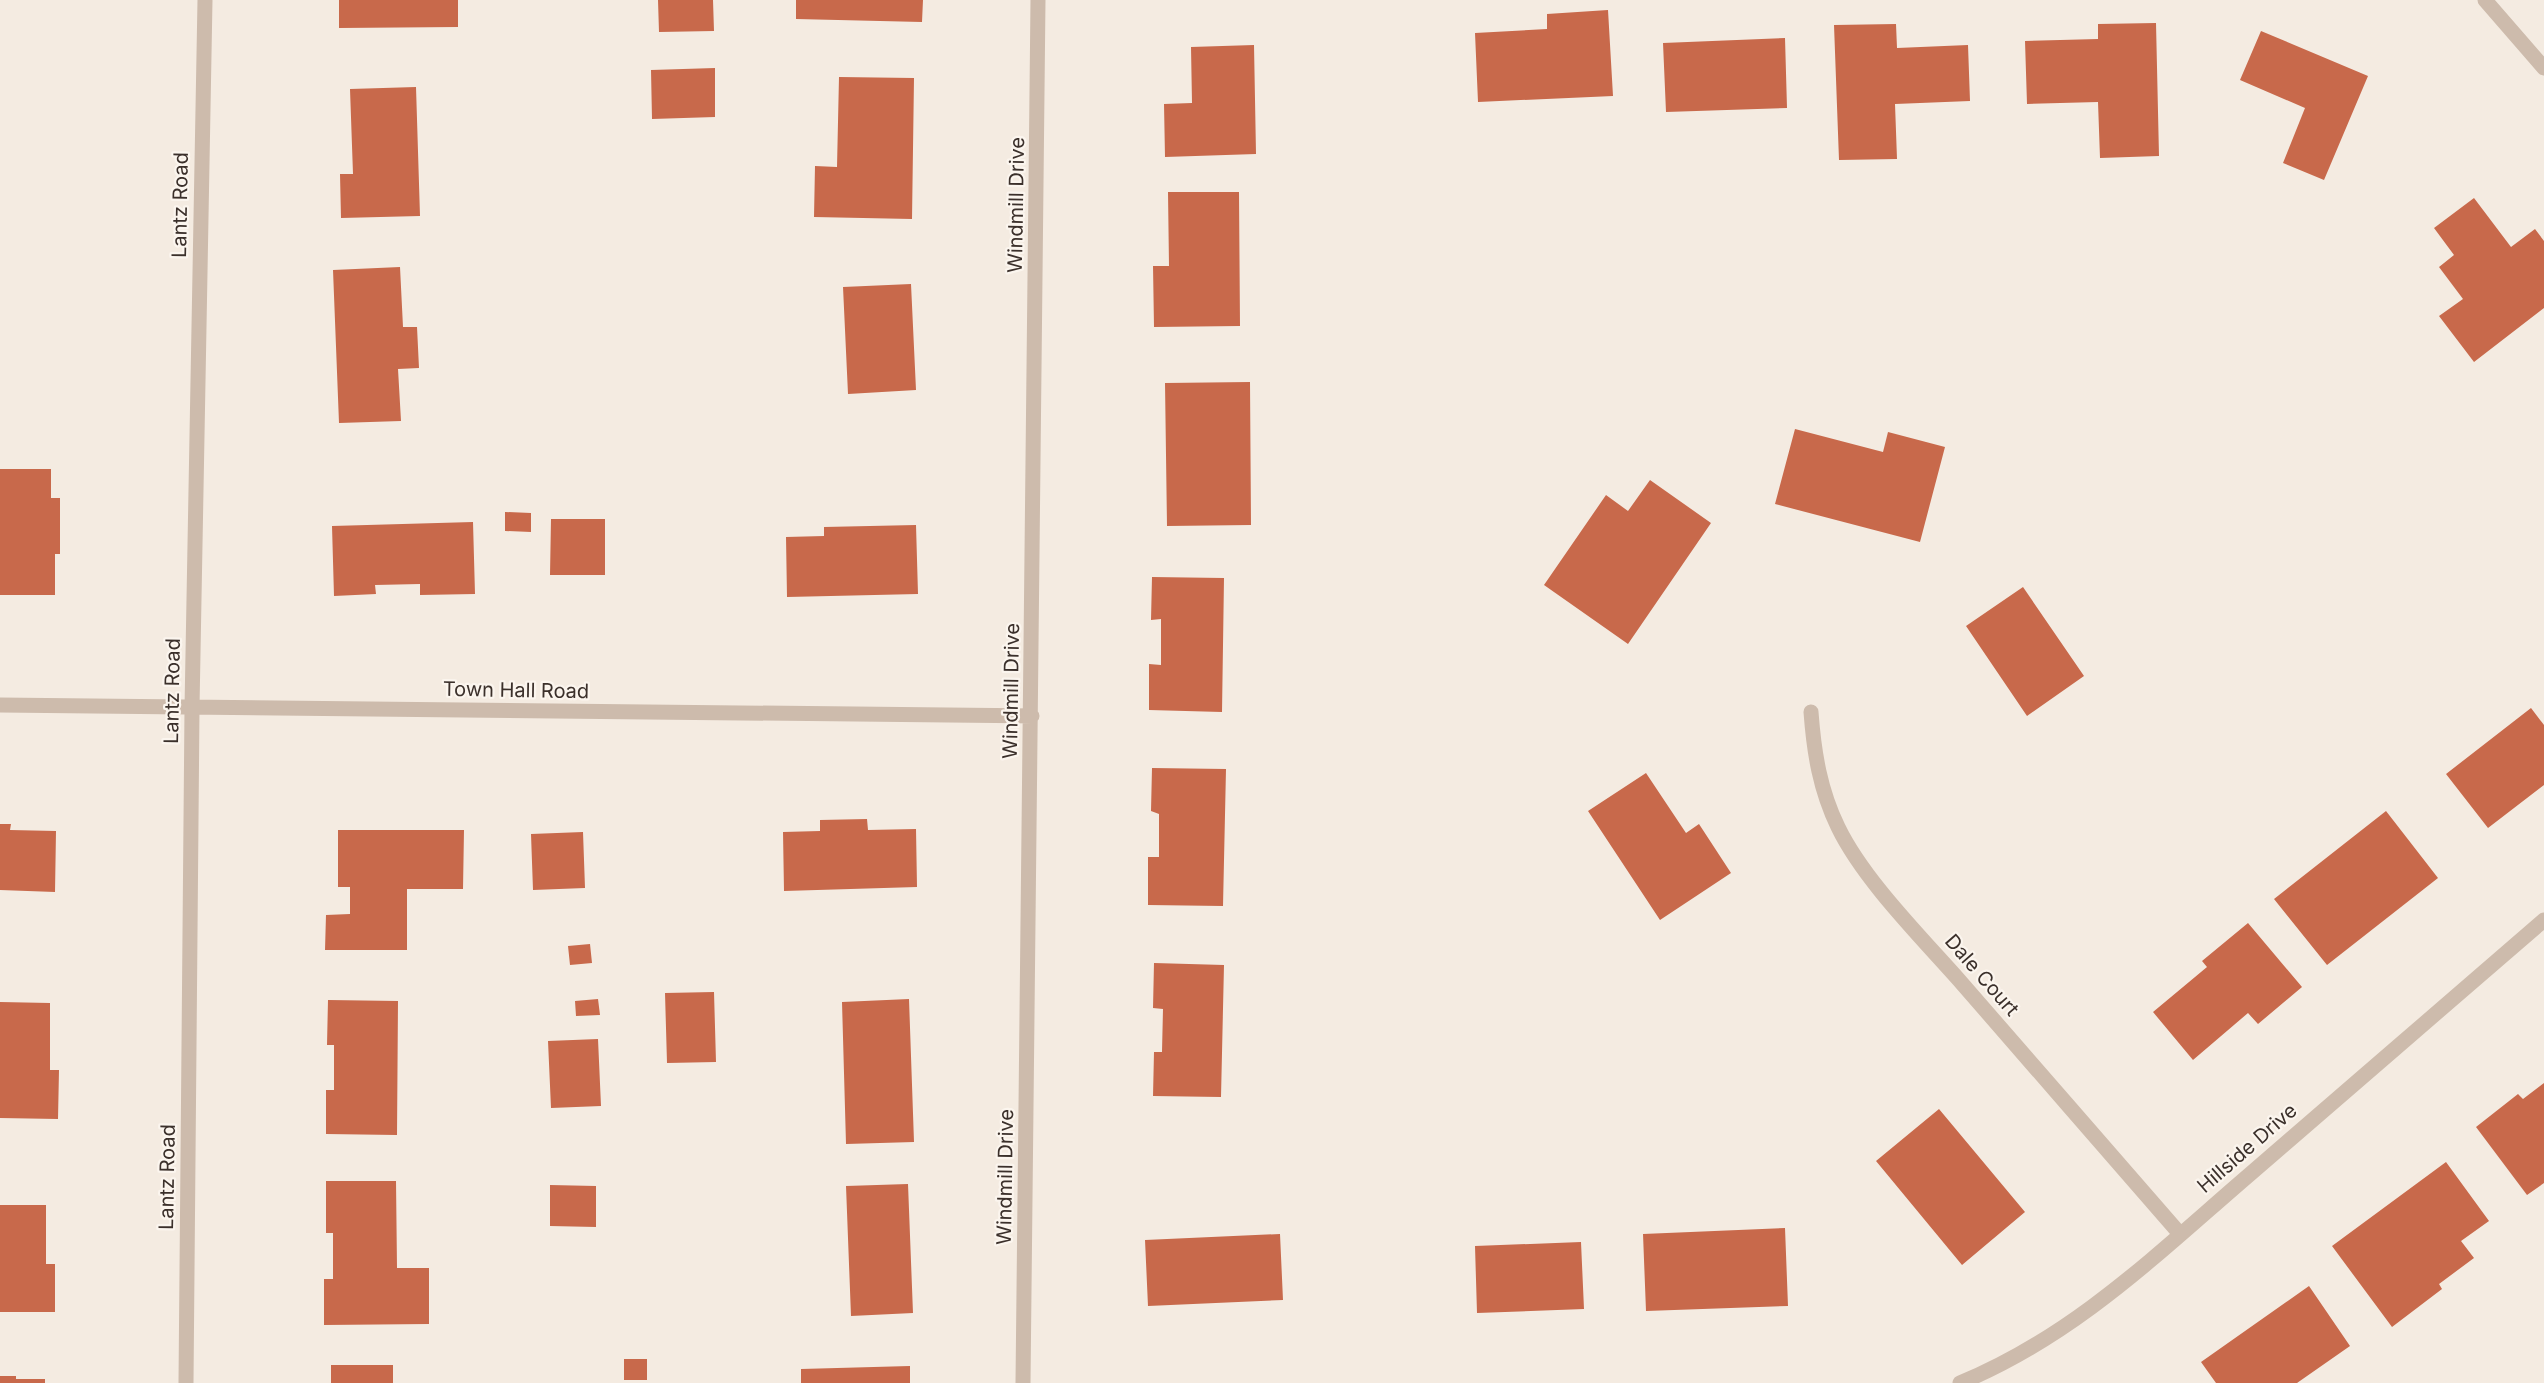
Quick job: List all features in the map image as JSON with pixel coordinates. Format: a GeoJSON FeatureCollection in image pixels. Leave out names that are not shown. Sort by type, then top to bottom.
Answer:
{"type":"FeatureCollection","features":[{"type":"Feature","properties":{"kind":"street","name":"Lantz Road"},"geometry":{"type":"LineString","coordinates":[[186,1383],[192,708],[204,0]]}},
{"type":"Feature","properties":{"kind":"street","name":"Windmill Drive"},"geometry":{"type":"LineString","coordinates":[[1023,1383],[1038,0]]}},
{"type":"Feature","properties":{"kind":"street"},"geometry":{"type":"LineString","coordinates":[[2485,0],[2544,68]]}},
{"type":"Feature","properties":{"kind":"street","name":"Town Hall Road"},"geometry":{"type":"LineString","coordinates":[[0,705],[1032,716]]}},
{"type":"Feature","properties":{"kind":"street","name":"Dale Court"},"geometry":{"type":"LineString","coordinates":[[1811,712],[1814,752],[1823,790],[1838,827],[1858,861],[2180,1234]]}},
{"type":"Feature","properties":{"kind":"street","name":"Hillside Drive"},"geometry":{"type":"LineString","coordinates":[[1960,1383],[1994,1369],[2058,1332],[2135,1275],[2544,920]]}},
{"type":"Feature","properties":{"kind":"building"},"geometry":{"type":"Polygon","coordinates":[[[339,0],[458,0],[458,27],[339,28],[339,0]]]}},
{"type":"Feature","properties":{"kind":"building"},"geometry":{"type":"Polygon","coordinates":[[[658,0],[713,0],[714,31],[659,32],[658,0]]]}},
{"type":"Feature","properties":{"kind":"building"},"geometry":{"type":"Polygon","coordinates":[[[796,0],[923,0],[922,22],[796,19],[796,0]]]}},
{"type":"Feature","properties":{"kind":"building"},"geometry":{"type":"Polygon","coordinates":[[[1608,10],[1613,96],[1478,102],[1475,33],[1547,29],[1547,14],[1608,10]]]}},
{"type":"Feature","properties":{"kind":"building"},"geometry":{"type":"Polygon","coordinates":[[[2156,23],[2159,156],[2100,158],[2098,102],[2027,104],[2025,41],[2098,39],[2098,24],[2156,23]]]}},
{"type":"Feature","properties":{"kind":"building"},"geometry":{"type":"Polygon","coordinates":[[[1896,24],[1897,48],[1968,45],[1970,101],[1895,104],[1897,159],[1839,160],[1834,25],[1896,24]]]}},
{"type":"Feature","properties":{"kind":"building"},"geometry":{"type":"Polygon","coordinates":[[[2261,31],[2368,76],[2324,180],[2283,163],[2305,108],[2240,80],[2261,31]]]}},
{"type":"Feature","properties":{"kind":"building"},"geometry":{"type":"Polygon","coordinates":[[[1785,38],[1787,108],[1666,112],[1663,43],[1785,38]]]}},
{"type":"Feature","properties":{"kind":"building"},"geometry":{"type":"Polygon","coordinates":[[[1254,45],[1256,154],[1165,157],[1164,104],[1192,103],[1191,47],[1254,45]]]}},
{"type":"Feature","properties":{"kind":"building"},"geometry":{"type":"Polygon","coordinates":[[[715,68],[715,117],[652,119],[651,70],[715,68]]]}},
{"type":"Feature","properties":{"kind":"building"},"geometry":{"type":"Polygon","coordinates":[[[839,77],[914,78],[912,219],[814,217],[815,166],[837,167],[839,77]]]}},
{"type":"Feature","properties":{"kind":"building"},"geometry":{"type":"Polygon","coordinates":[[[416,87],[420,216],[341,218],[340,174],[353,174],[350,89],[416,87]]]}},
{"type":"Feature","properties":{"kind":"building"},"geometry":{"type":"Polygon","coordinates":[[[1168,192],[1239,192],[1240,326],[1154,327],[1153,266],[1169,266],[1168,192]]]}},
{"type":"Feature","properties":{"kind":"building"},"geometry":{"type":"Polygon","coordinates":[[[2474,198],[2511,247],[2535,229],[2544,241],[2544,308],[2474,362],[2439,316],[2463,299],[2439,267],[2454,255],[2434,228],[2474,198]]]}},
{"type":"Feature","properties":{"kind":"building"},"geometry":{"type":"Polygon","coordinates":[[[400,267],[403,327],[417,327],[419,368],[398,369],[401,421],[339,423],[333,270],[400,267]]]}},
{"type":"Feature","properties":{"kind":"building"},"geometry":{"type":"Polygon","coordinates":[[[911,284],[916,390],[848,394],[843,287],[911,284]]]}},
{"type":"Feature","properties":{"kind":"building"},"geometry":{"type":"Polygon","coordinates":[[[1250,382],[1251,525],[1167,526],[1165,383],[1250,382]]]}},
{"type":"Feature","properties":{"kind":"building"},"geometry":{"type":"Polygon","coordinates":[[[1795,429],[1883,452],[1888,432],[1945,447],[1920,542],[1775,504],[1795,429]]]}},
{"type":"Feature","properties":{"kind":"building"},"geometry":{"type":"Polygon","coordinates":[[[0,469],[51,469],[51,498],[60,498],[60,554],[55,554],[55,595],[0,595],[0,469]]]}},
{"type":"Feature","properties":{"kind":"building"},"geometry":{"type":"Polygon","coordinates":[[[1650,480],[1711,523],[1628,644],[1544,585],[1606,495],[1628,511],[1650,480]]]}},
{"type":"Feature","properties":{"kind":"building"},"geometry":{"type":"Polygon","coordinates":[[[505,512],[531,513],[531,532],[505,531],[505,512]]]}},
{"type":"Feature","properties":{"kind":"building"},"geometry":{"type":"Polygon","coordinates":[[[551,519],[605,519],[605,575],[550,575],[551,519]]]}},
{"type":"Feature","properties":{"kind":"building"},"geometry":{"type":"Polygon","coordinates":[[[473,522],[475,594],[420,595],[420,584],[375,585],[376,594],[334,596],[332,526],[473,522]]]}},
{"type":"Feature","properties":{"kind":"building"},"geometry":{"type":"Polygon","coordinates":[[[916,525],[918,594],[787,597],[786,537],[824,536],[824,527],[916,525]]]}},
{"type":"Feature","properties":{"kind":"building"},"geometry":{"type":"Polygon","coordinates":[[[1152,577],[1224,578],[1222,712],[1149,710],[1149,664],[1161,665],[1161,619],[1151,620],[1152,577]]]}},
{"type":"Feature","properties":{"kind":"building"},"geometry":{"type":"Polygon","coordinates":[[[2023,587],[2084,676],[2027,716],[1966,626],[2023,587]]]}},
{"type":"Feature","properties":{"kind":"building"},"geometry":{"type":"Polygon","coordinates":[[[2531,708],[2544,725],[2544,785],[2488,828],[2446,774],[2531,708]]]}},
{"type":"Feature","properties":{"kind":"building"},"geometry":{"type":"Polygon","coordinates":[[[1152,768],[1226,769],[1223,906],[1148,905],[1148,857],[1159,857],[1159,814],[1151,811],[1152,768]]]}},
{"type":"Feature","properties":{"kind":"building"},"geometry":{"type":"Polygon","coordinates":[[[1646,773],[1686,833],[1699,824],[1731,873],[1660,920],[1588,811],[1646,773]]]}},
{"type":"Feature","properties":{"kind":"building"},"geometry":{"type":"Polygon","coordinates":[[[2386,811],[2438,878],[2327,965],[2274,899],[2386,811]]]}},
{"type":"Feature","properties":{"kind":"building"},"geometry":{"type":"Polygon","coordinates":[[[867,819],[868,830],[916,829],[917,887],[784,891],[783,832],[820,831],[820,820],[867,819]]]}},
{"type":"Feature","properties":{"kind":"building"},"geometry":{"type":"Polygon","coordinates":[[[0,824],[11,824],[10,830],[56,831],[55,892],[0,890],[0,824]]]}},
{"type":"Feature","properties":{"kind":"building"},"geometry":{"type":"Polygon","coordinates":[[[338,830],[464,830],[463,889],[407,889],[407,950],[325,950],[326,915],[350,914],[350,887],[338,887],[338,830]]]}},
{"type":"Feature","properties":{"kind":"building"},"geometry":{"type":"Polygon","coordinates":[[[583,832],[585,888],[533,890],[531,834],[583,832]]]}},
{"type":"Feature","properties":{"kind":"building"},"geometry":{"type":"Polygon","coordinates":[[[2248,923],[2302,987],[2258,1024],[2248,1013],[2193,1060],[2153,1012],[2207,967],[2202,961],[2248,923]]]}},
{"type":"Feature","properties":{"kind":"building"},"geometry":{"type":"Polygon","coordinates":[[[590,944],[592,963],[570,965],[568,946],[590,944]]]}},
{"type":"Feature","properties":{"kind":"building"},"geometry":{"type":"Polygon","coordinates":[[[1154,963],[1224,965],[1221,1097],[1153,1096],[1154,1052],[1162,1052],[1163,1009],[1153,1008],[1154,963]]]}},
{"type":"Feature","properties":{"kind":"building"},"geometry":{"type":"Polygon","coordinates":[[[714,992],[716,1062],[667,1063],[665,993],[714,992]]]}},
{"type":"Feature","properties":{"kind":"building"},"geometry":{"type":"Polygon","coordinates":[[[598,999],[600,1015],[576,1016],[575,1001],[598,999]]]}},
{"type":"Feature","properties":{"kind":"building"},"geometry":{"type":"Polygon","coordinates":[[[909,999],[914,1142],[846,1144],[842,1002],[909,999]]]}},
{"type":"Feature","properties":{"kind":"building"},"geometry":{"type":"Polygon","coordinates":[[[328,1000],[398,1001],[397,1135],[326,1134],[326,1090],[334,1090],[334,1045],[327,1045],[328,1000]]]}},
{"type":"Feature","properties":{"kind":"building"},"geometry":{"type":"Polygon","coordinates":[[[0,1002],[50,1003],[50,1070],[59,1070],[58,1119],[0,1118],[0,1002]]]}},
{"type":"Feature","properties":{"kind":"building"},"geometry":{"type":"Polygon","coordinates":[[[598,1039],[601,1106],[551,1108],[548,1041],[598,1039]]]}},
{"type":"Feature","properties":{"kind":"building"},"geometry":{"type":"Polygon","coordinates":[[[2544,1083],[2544,1183],[2527,1195],[2476,1127],[2518,1094],[2523,1099],[2544,1083]]]}},
{"type":"Feature","properties":{"kind":"building"},"geometry":{"type":"Polygon","coordinates":[[[1939,1109],[2025,1212],[1962,1265],[1876,1161],[1939,1109]]]}},
{"type":"Feature","properties":{"kind":"building"},"geometry":{"type":"Polygon","coordinates":[[[2446,1162],[2489,1221],[2461,1241],[2474,1258],[2439,1284],[2442,1289],[2392,1327],[2332,1246],[2446,1162]]]}},
{"type":"Feature","properties":{"kind":"building"},"geometry":{"type":"Polygon","coordinates":[[[326,1181],[396,1181],[397,1268],[429,1268],[429,1324],[324,1325],[324,1279],[333,1279],[333,1233],[326,1233],[326,1181]]]}},
{"type":"Feature","properties":{"kind":"building"},"geometry":{"type":"Polygon","coordinates":[[[908,1184],[913,1313],[851,1316],[846,1186],[908,1184]]]}},
{"type":"Feature","properties":{"kind":"building"},"geometry":{"type":"Polygon","coordinates":[[[550,1185],[596,1186],[596,1227],[550,1226],[550,1185]]]}},
{"type":"Feature","properties":{"kind":"building"},"geometry":{"type":"Polygon","coordinates":[[[0,1205],[46,1205],[46,1264],[55,1264],[55,1312],[0,1312],[0,1205]]]}},
{"type":"Feature","properties":{"kind":"building"},"geometry":{"type":"Polygon","coordinates":[[[1785,1228],[1788,1306],[1646,1311],[1643,1234],[1785,1228]]]}},
{"type":"Feature","properties":{"kind":"building"},"geometry":{"type":"Polygon","coordinates":[[[1280,1234],[1283,1300],[1148,1306],[1145,1240],[1280,1234]]]}},
{"type":"Feature","properties":{"kind":"building"},"geometry":{"type":"Polygon","coordinates":[[[1581,1242],[1584,1309],[1477,1313],[1475,1246],[1581,1242]]]}},
{"type":"Feature","properties":{"kind":"building"},"geometry":{"type":"Polygon","coordinates":[[[2309,1286],[2350,1346],[2297,1383],[2216,1383],[2201,1362],[2309,1286]]]}},
{"type":"Feature","properties":{"kind":"building"},"geometry":{"type":"Polygon","coordinates":[[[624,1359],[647,1359],[647,1380],[624,1380],[624,1359]]]}},
{"type":"Feature","properties":{"kind":"building"},"geometry":{"type":"Polygon","coordinates":[[[331,1365],[393,1365],[393,1383],[331,1383],[331,1365]]]}},
{"type":"Feature","properties":{"kind":"building"},"geometry":{"type":"Polygon","coordinates":[[[910,1366],[910,1383],[801,1383],[801,1369],[910,1366]]]}},
{"type":"Feature","properties":{"kind":"building"},"geometry":{"type":"Polygon","coordinates":[[[0,1376],[16,1376],[16,1379],[45,1379],[45,1383],[0,1383],[0,1376]]]}}]}
